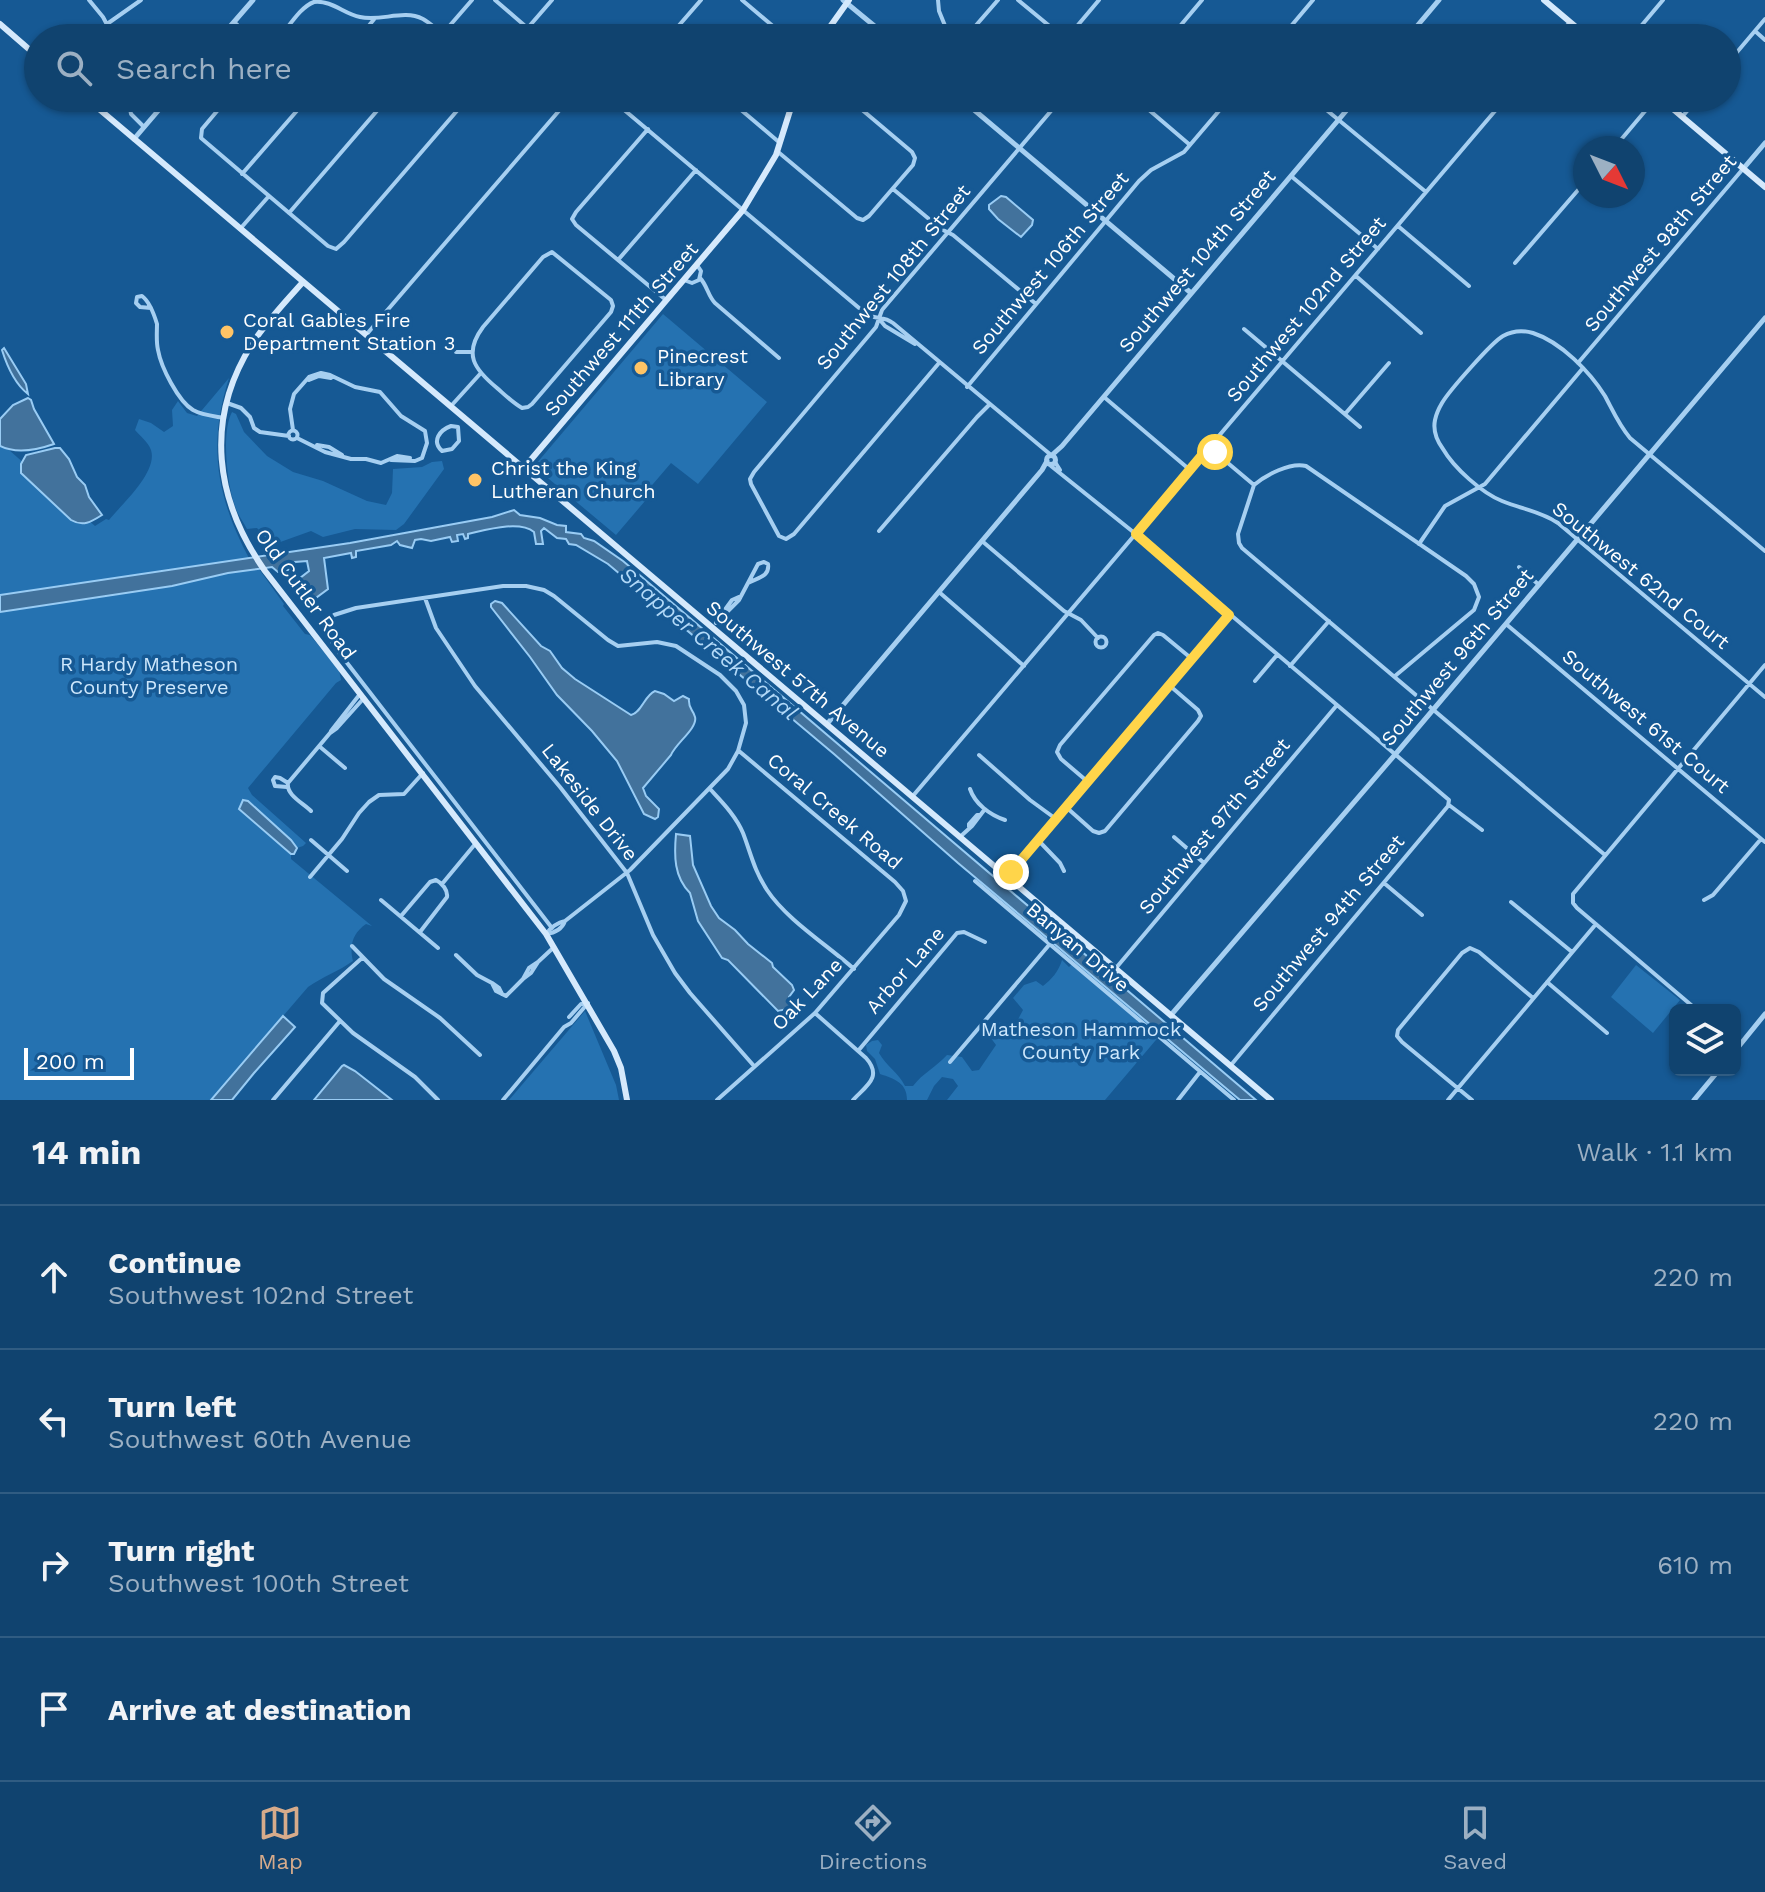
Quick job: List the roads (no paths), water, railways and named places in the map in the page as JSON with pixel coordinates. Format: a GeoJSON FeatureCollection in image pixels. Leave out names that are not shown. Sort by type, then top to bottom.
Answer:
{"type":"FeatureCollection","features":[{"type":"Feature","properties":{"kind":"main road"},"geometry":{"type":"LineString","coordinates":[[831,24],[846,1]]}},
{"type":"Feature","properties":{"kind":"main road"},"geometry":{"type":"LineString","coordinates":[[1548,1],[1572,24]]}},
{"type":"Feature","properties":{"kind":"main road"},"geometry":{"type":"LineString","coordinates":[[0,24],[24,45]]}},
{"type":"Feature","properties":{"kind":"main road"},"geometry":{"type":"LineString","coordinates":[[108,112],[125,123],[134,139],[303,282]]}},
{"type":"Feature","properties":{"kind":"main road","name":"Southwest 111th Street"},"geometry":{"type":"LineString","coordinates":[[523,469],[743,210],[777,151],[790,112]]}},
{"type":"Feature","properties":{"kind":"main road"},"geometry":{"type":"LineString","coordinates":[[1676,112],[1765,187]]}},
{"type":"Feature","properties":{"kind":"main road","name":"Southwest 57th Avenue"},"geometry":{"type":"LineString","coordinates":[[303,282],[523,469],[714,625],[1271,1100]]}},
{"type":"Feature","properties":{"kind":"main road","name":"Old Cutler Road"},"geometry":{"type":"LineString","coordinates":[[303,282],[253,343],[238,369],[227,403],[222,453],[225,485],[237,525],[265,571],[476,843],[549,931],[554,947],[619,1061],[627,1100]]}},
{"type":"Feature","properties":{"kind":"street"},"geometry":{"type":"LineString","coordinates":[[89,0],[107,24],[141,0]]}},
{"type":"Feature","properties":{"kind":"street"},"geometry":{"type":"LineString","coordinates":[[236,24],[234,22],[253,0]]}},
{"type":"Feature","properties":{"kind":"street"},"geometry":{"type":"LineString","coordinates":[[451,24],[472,0]]}},
{"type":"Feature","properties":{"kind":"street"},"geometry":{"type":"LineString","coordinates":[[495,0],[523,24]]}},
{"type":"Feature","properties":{"kind":"street"},"geometry":{"type":"LineString","coordinates":[[531,24],[552,0]]}},
{"type":"Feature","properties":{"kind":"street"},"geometry":{"type":"LineString","coordinates":[[680,24],[701,0]]}},
{"type":"Feature","properties":{"kind":"street"},"geometry":{"type":"LineString","coordinates":[[742,0],[770,24]]}},
{"type":"Feature","properties":{"kind":"street"},"geometry":{"type":"LineString","coordinates":[[938,0],[944,24]]}},
{"type":"Feature","properties":{"kind":"street"},"geometry":{"type":"LineString","coordinates":[[977,24],[998,0]]}},
{"type":"Feature","properties":{"kind":"street"},"geometry":{"type":"LineString","coordinates":[[1018,0],[1048,24]]}},
{"type":"Feature","properties":{"kind":"street"},"geometry":{"type":"LineString","coordinates":[[1078,24],[1099,0]]}},
{"type":"Feature","properties":{"kind":"street"},"geometry":{"type":"LineString","coordinates":[[1182,24],[1202,0]]}},
{"type":"Feature","properties":{"kind":"street"},"geometry":{"type":"LineString","coordinates":[[1293,24],[1313,0]]}},
{"type":"Feature","properties":{"kind":"street"},"geometry":{"type":"LineString","coordinates":[[1420,24],[1439,0]]}},
{"type":"Feature","properties":{"kind":"street"},"geometry":{"type":"LineString","coordinates":[[1643,24],[1663,0]]}},
{"type":"Feature","properties":{"kind":"street"},"geometry":{"type":"LineString","coordinates":[[292,24],[314,2],[326,1],[365,18],[396,15],[418,17],[426,24]]}},
{"type":"Feature","properties":{"kind":"street"},"geometry":{"type":"LineString","coordinates":[[846,1],[873,24]]}},
{"type":"Feature","properties":{"kind":"street"},"geometry":{"type":"LineString","coordinates":[[370,24],[375,18]]}},
{"type":"Feature","properties":{"kind":"street"},"geometry":{"type":"LineString","coordinates":[[1741,48],[1765,19]]}},
{"type":"Feature","properties":{"kind":"street"},"geometry":{"type":"LineString","coordinates":[[1755,31],[1765,40]]}},
{"type":"Feature","properties":{"kind":"street"},"geometry":{"type":"LineString","coordinates":[[125,123],[130,112]]}},
{"type":"Feature","properties":{"kind":"street"},"geometry":{"type":"LineString","coordinates":[[130,112],[144,127]]}},
{"type":"Feature","properties":{"kind":"street"},"geometry":{"type":"LineString","coordinates":[[134,139],[157,112]]}},
{"type":"Feature","properties":{"kind":"street"},"geometry":{"type":"LineString","coordinates":[[216,112],[200,132],[201,138],[333,249],[338,248],[456,112]]}},
{"type":"Feature","properties":{"kind":"street"},"geometry":{"type":"LineString","coordinates":[[242,174],[296,112]]}},
{"type":"Feature","properties":{"kind":"street"},"geometry":{"type":"LineString","coordinates":[[289,213],[376,112]]}},
{"type":"Feature","properties":{"kind":"street"},"geometry":{"type":"LineString","coordinates":[[366,335],[558,112]]}},
{"type":"Feature","properties":{"kind":"street"},"geometry":{"type":"LineString","coordinates":[[629,112],[865,313],[873,318],[887,318],[1040,448],[1061,472],[1482,830]]}},
{"type":"Feature","properties":{"kind":"street"},"geometry":{"type":"LineString","coordinates":[[743,112],[780,143]]}},
{"type":"Feature","properties":{"kind":"street"},"geometry":{"type":"LineString","coordinates":[[777,151],[863,220],[893,189],[913,165],[915,158],[912,152],[865,112]]}},
{"type":"Feature","properties":{"kind":"street"},"geometry":{"type":"LineString","coordinates":[[976,112],[1191,293]]}},
{"type":"Feature","properties":{"kind":"street","name":"Southwest 108th Street"},"geometry":{"type":"LineString","coordinates":[[939,363],[794,534],[786,539],[779,536],[751,484],[751,476],[876,327],[882,310],[1050,112]]}},
{"type":"Feature","properties":{"kind":"street"},"geometry":{"type":"LineString","coordinates":[[1151,112],[1190,145]]}},
{"type":"Feature","properties":{"kind":"street","name":"Southwest 106th Street"},"geometry":{"type":"LineString","coordinates":[[967,387],[1144,176],[1181,154],[1218,112]]}},
{"type":"Feature","properties":{"kind":"street"},"geometry":{"type":"LineString","coordinates":[[1330,112],[1426,192]]}},
{"type":"Feature","properties":{"kind":"street","name":"Southwest 104th Street"},"geometry":{"type":"LineString","coordinates":[[827,724],[1345,112]]}},
{"type":"Feature","properties":{"kind":"street","name":"Southwest 102nd Street"},"geometry":{"type":"LineString","coordinates":[[912,797],[1494,112]]}},
{"type":"Feature","properties":{"kind":"street"},"geometry":{"type":"LineString","coordinates":[[1625,136],[1646,112]]}},
{"type":"Feature","properties":{"kind":"street"},"geometry":{"type":"LineString","coordinates":[[1682,117],[1686,112]]}},
{"type":"Feature","properties":{"kind":"street"},"geometry":{"type":"LineString","coordinates":[[648,129],[572,219],[667,300]]}},
{"type":"Feature","properties":{"kind":"street","name":"Southwest 98th Street"},"geometry":{"type":"LineString","coordinates":[[1578,363],[1765,143]]}},
{"type":"Feature","properties":{"kind":"street"},"geometry":{"type":"LineString","coordinates":[[618,260],[696,170]]}},
{"type":"Feature","properties":{"kind":"street"},"geometry":{"type":"LineString","coordinates":[[1291,176],[1378,249]]}},
{"type":"Feature","properties":{"kind":"street"},"geometry":{"type":"LineString","coordinates":[[893,189],[1036,304]]}},
{"type":"Feature","properties":{"kind":"street"},"geometry":{"type":"LineString","coordinates":[[240,229],[269,196]]}},
{"type":"Feature","properties":{"kind":"street"},"geometry":{"type":"LineString","coordinates":[[1515,263],[1573,196]]}},
{"type":"Feature","properties":{"kind":"street"},"geometry":{"type":"LineString","coordinates":[[1398,226],[1469,286]]}},
{"type":"Feature","properties":{"kind":"street"},"geometry":{"type":"LineString","coordinates":[[550,252],[559,256],[613,304],[611,312],[527,408],[518,406],[480,374],[472,352],[483,327],[550,252]]}},
{"type":"Feature","properties":{"kind":"street"},"geometry":{"type":"LineString","coordinates":[[697,265],[701,271],[699,280]]}},
{"type":"Feature","properties":{"kind":"street"},"geometry":{"type":"LineString","coordinates":[[1355,276],[1421,333]]}},
{"type":"Feature","properties":{"kind":"street"},"geometry":{"type":"LineString","coordinates":[[684,280],[689,283],[699,280]]}},
{"type":"Feature","properties":{"kind":"street"},"geometry":{"type":"LineString","coordinates":[[699,280],[715,303],[779,358]]}},
{"type":"Feature","properties":{"kind":"street"},"geometry":{"type":"LineString","coordinates":[[151,308],[157,324],[159,354],[170,382],[181,399],[200,413],[224,418]]}},
{"type":"Feature","properties":{"kind":"street","name":"Southwest 96th Street"},"geometry":{"type":"LineString","coordinates":[[1171,1015],[1765,318]]}},
{"type":"Feature","properties":{"kind":"street"},"geometry":{"type":"LineString","coordinates":[[1244,329],[1360,427]]}},
{"type":"Feature","properties":{"kind":"street","name":"Southwest 62nd Court"},"geometry":{"type":"LineString","coordinates":[[1578,363],[1535,334],[1523,331],[1510,333],[1497,340],[1442,403],[1435,418],[1436,432],[1443,450],[1491,496],[1542,514],[1578,539],[1765,697]]}},
{"type":"Feature","properties":{"kind":"street"},"geometry":{"type":"LineString","coordinates":[[456,352],[472,352]]}},
{"type":"Feature","properties":{"kind":"street"},"geometry":{"type":"LineString","coordinates":[[1345,414],[1389,363]]}},
{"type":"Feature","properties":{"kind":"street"},"geometry":{"type":"LineString","coordinates":[[1578,363],[1604,394],[1625,432],[1765,551]]}},
{"type":"Feature","properties":{"kind":"street"},"geometry":{"type":"LineString","coordinates":[[1419,544],[1447,504],[1485,484],[1583,368]]}},
{"type":"Feature","properties":{"kind":"street"},"geometry":{"type":"LineString","coordinates":[[227,403],[241,408],[260,432],[297,438],[325,452],[351,459],[369,459],[378,463],[402,455],[417,461],[422,458],[427,443],[424,429],[404,418],[380,392],[355,387],[321,373],[305,381],[295,392],[290,409],[293,430],[289,436]]}},
{"type":"Feature","properties":{"kind":"street"},"geometry":{"type":"LineString","coordinates":[[451,406],[480,374]]}},
{"type":"Feature","properties":{"kind":"street"},"geometry":{"type":"LineString","coordinates":[[1103,397],[1190,470]]}},
{"type":"Feature","properties":{"kind":"street"},"geometry":{"type":"LineString","coordinates":[[879,531],[988,404]]}},
{"type":"Feature","properties":{"kind":"street"},"geometry":{"type":"LineString","coordinates":[[436,442],[442,430],[457,426],[465,417]]}},
{"type":"Feature","properties":{"kind":"street"},"geometry":{"type":"LineString","coordinates":[[436,442],[442,451],[454,448],[459,438],[457,426]]}},
{"type":"Feature","properties":{"kind":"street"},"geometry":{"type":"LineString","coordinates":[[293,430],[298,433],[297,438]]}},
{"type":"Feature","properties":{"kind":"street"},"geometry":{"type":"LineString","coordinates":[[427,443],[436,442]]}},
{"type":"Feature","properties":{"kind":"street"},"geometry":{"type":"LineString","coordinates":[[1209,447],[1254,485]]}},
{"type":"Feature","properties":{"kind":"street"},"geometry":{"type":"LineString","coordinates":[[1395,677],[1471,613],[1478,600],[1472,581],[1303,465],[1293,465],[1254,485],[1238,534],[1239,543],[1247,552],[1605,855]]}},
{"type":"Feature","properties":{"kind":"street"},"geometry":{"type":"LineString","coordinates":[[982,541],[1064,611],[1081,620],[1098,638]]}},
{"type":"Feature","properties":{"kind":"street"},"geometry":{"type":"LineString","coordinates":[[714,625],[736,605],[758,564],[768,564],[765,575],[748,583]]}},
{"type":"Feature","properties":{"kind":"street"},"geometry":{"type":"LineString","coordinates":[[1519,567],[1539,585]]}},
{"type":"Feature","properties":{"kind":"street"},"geometry":{"type":"LineString","coordinates":[[425,598],[503,586],[544,590],[618,646],[657,642],[676,646],[720,675],[741,698],[746,723],[738,751],[728,769],[627,873],[552,934],[549,931]]}},
{"type":"Feature","properties":{"kind":"street"},"geometry":{"type":"LineString","coordinates":[[939,592],[1024,666]]}},
{"type":"Feature","properties":{"kind":"street","name":"Old Cutler Road"},"geometry":{"type":"LineString","coordinates":[[425,598],[334,615],[327,624],[328,634],[500,859],[549,931]]}},
{"type":"Feature","properties":{"kind":"street","name":"Lakeside Drive"},"geometry":{"type":"LineString","coordinates":[[425,598],[436,628],[475,686],[627,873],[665,958],[690,993],[754,1066]]}},
{"type":"Feature","properties":{"kind":"street"},"geometry":{"type":"LineString","coordinates":[[1008,877],[1229,615]]}},
{"type":"Feature","properties":{"kind":"street"},"geometry":{"type":"LineString","coordinates":[[1290,666],[1329,621]]}},
{"type":"Feature","properties":{"kind":"street","name":"Southwest 61st Court"},"geometry":{"type":"LineString","coordinates":[[1506,624],[1763,841]]}},
{"type":"Feature","properties":{"kind":"street"},"geometry":{"type":"LineString","coordinates":[[1088,782],[1057,752],[1070,733],[1158,633],[1192,659]]}},
{"type":"Feature","properties":{"kind":"street"},"geometry":{"type":"LineString","coordinates":[[1255,681],[1277,655]]}},
{"type":"Feature","properties":{"kind":"street"},"geometry":{"type":"LineString","coordinates":[[1690,1004],[1575,906],[1573,894],[1765,665]]}},
{"type":"Feature","properties":{"kind":"street"},"geometry":{"type":"LineString","coordinates":[[1066,807],[1093,831],[1099,833],[1106,830],[1201,715],[1169,685]]}},
{"type":"Feature","properties":{"kind":"street"},"geometry":{"type":"LineString","coordinates":[[311,811],[291,793],[288,785],[362,696]]}},
{"type":"Feature","properties":{"kind":"street","name":"Southwest 97th Street"},"geometry":{"type":"LineString","coordinates":[[1116,968],[1337,705]]}},
{"type":"Feature","properties":{"kind":"street"},"geometry":{"type":"LineString","coordinates":[[319,746],[345,768]]}},
{"type":"Feature","properties":{"kind":"street","name":"Coral Creek Road"},"geometry":{"type":"LineString","coordinates":[[738,751],[895,882],[906,899]]}},
{"type":"Feature","properties":{"kind":"street"},"geometry":{"type":"LineString","coordinates":[[979,755],[1055,820]]}},
{"type":"Feature","properties":{"kind":"street"},"geometry":{"type":"LineString","coordinates":[[310,877],[369,802],[379,795],[404,794],[423,773]]}},
{"type":"Feature","properties":{"kind":"street"},"geometry":{"type":"LineString","coordinates":[[710,789],[735,819],[755,869],[772,897],[854,969]]}},
{"type":"Feature","properties":{"kind":"street"},"geometry":{"type":"LineString","coordinates":[[970,789],[973,798],[985,809],[1005,820]]}},
{"type":"Feature","properties":{"kind":"street","name":"Southwest 94th Street"},"geometry":{"type":"LineString","coordinates":[[1231,1065],[1449,803]]}},
{"type":"Feature","properties":{"kind":"street"},"geometry":{"type":"LineString","coordinates":[[960,837],[985,809]]}},
{"type":"Feature","properties":{"kind":"street"},"geometry":{"type":"LineString","coordinates":[[1174,837],[1204,863]]}},
{"type":"Feature","properties":{"kind":"street"},"geometry":{"type":"LineString","coordinates":[[311,840],[347,871]]}},
{"type":"Feature","properties":{"kind":"street"},"geometry":{"type":"LineString","coordinates":[[1704,900],[1713,895],[1763,841]]}},
{"type":"Feature","properties":{"kind":"street"},"geometry":{"type":"LineString","coordinates":[[1037,842],[1060,863],[1064,871]]}},
{"type":"Feature","properties":{"kind":"street"},"geometry":{"type":"LineString","coordinates":[[442,884],[476,843]]}},
{"type":"Feature","properties":{"kind":"street"},"geometry":{"type":"LineString","coordinates":[[401,916],[430,882],[436,880],[442,884],[447,897],[420,932]]}},
{"type":"Feature","properties":{"kind":"street","name":"Banyan Drive"},"geometry":{"type":"LineString","coordinates":[[975,881],[1234,1100]]}},
{"type":"Feature","properties":{"kind":"street"},"geometry":{"type":"LineString","coordinates":[[1383,882],[1422,915]]}},
{"type":"Feature","properties":{"kind":"street","name":"Oak Lane"},"geometry":{"type":"LineString","coordinates":[[717,1100],[815,1013],[899,915],[906,899]]}},
{"type":"Feature","properties":{"kind":"street"},"geometry":{"type":"LineString","coordinates":[[381,900],[438,948]]}},
{"type":"Feature","properties":{"kind":"street"},"geometry":{"type":"LineString","coordinates":[[1511,902],[1572,952]]}},
{"type":"Feature","properties":{"kind":"street"},"geometry":{"type":"LineString","coordinates":[[1448,1100],[1596,924]]}},
{"type":"Feature","properties":{"kind":"street","name":"Arbor Lane"},"geometry":{"type":"LineString","coordinates":[[858,1051],[956,934],[964,932],[985,942]]}},
{"type":"Feature","properties":{"kind":"street"},"geometry":{"type":"LineString","coordinates":[[950,1062],[1050,944]]}},
{"type":"Feature","properties":{"kind":"street"},"geometry":{"type":"LineString","coordinates":[[352,946],[388,983],[443,1021],[480,1055]]}},
{"type":"Feature","properties":{"kind":"street"},"geometry":{"type":"LineString","coordinates":[[456,955],[477,975],[499,988],[502,994],[508,995],[529,968],[554,947]]}},
{"type":"Feature","properties":{"kind":"street"},"geometry":{"type":"LineString","coordinates":[[1472,1100],[1402,1042],[1397,1034],[1400,1027],[1462,953],[1470,948],[1479,952],[1533,998]]}},
{"type":"Feature","properties":{"kind":"street"},"geometry":{"type":"LineString","coordinates":[[362,958],[325,991],[321,998],[324,1007],[410,1072],[438,1100]]}},
{"type":"Feature","properties":{"kind":"street"},"geometry":{"type":"LineString","coordinates":[[1547,982],[1607,1033]]}},
{"type":"Feature","properties":{"kind":"street"},"geometry":{"type":"LineString","coordinates":[[503,1100],[569,1017],[581,1004],[588,1003]]}},
{"type":"Feature","properties":{"kind":"street"},"geometry":{"type":"LineString","coordinates":[[564,1027],[588,1003]]}},
{"type":"Feature","properties":{"kind":"street"},"geometry":{"type":"LineString","coordinates":[[815,1013],[870,1062],[874,1071],[871,1081],[853,1100]]}},
{"type":"Feature","properties":{"kind":"street"},"geometry":{"type":"LineString","coordinates":[[1741,1040],[1765,1014]]}},
{"type":"Feature","properties":{"kind":"street"},"geometry":{"type":"LineString","coordinates":[[273,1100],[340,1021]]}},
{"type":"Feature","properties":{"kind":"street"},"geometry":{"type":"LineString","coordinates":[[1178,1100],[1200,1072]]}},
{"type":"Feature","properties":{"kind":"street"},"geometry":{"type":"LineString","coordinates":[[1694,1100],[1714,1076]]}},
{"type":"Feature","properties":{"kind":"water"},"geometry":{"type":"Polygon","coordinates":[[[1001,196],[1033,220],[1021,237],[989,209],[989,205],[1001,196]]]}},
{"type":"Feature","properties":{"kind":"water"},"geometry":{"type":"Polygon","coordinates":[[[4,348],[26,384],[28,394],[12,374],[2,350],[4,348]]]}},
{"type":"Feature","properties":{"kind":"water"},"geometry":{"type":"Polygon","coordinates":[[[28,398],[54,444],[27,450],[0,446],[0,419],[13,405],[28,398]]]}},
{"type":"Feature","properties":{"kind":"water"},"geometry":{"type":"Polygon","coordinates":[[[60,448],[69,459],[102,515],[94,520],[79,523],[71,520],[21,473],[21,464],[26,455],[60,448]]]}},
{"type":"Feature","properties":{"kind":"water","name":"Snapper Creek Canal"},"geometry":{"type":"Polygon","coordinates":[[[514,510],[520,515],[566,526],[566,532],[581,534],[623,561],[1256,1100],[1240,1100],[608,564],[544,528],[541,531],[543,544],[536,544],[534,532],[528,528],[511,526],[468,534],[465,539],[463,534],[457,535],[458,541],[452,542],[450,537],[431,541],[421,539],[415,540],[412,548],[397,541],[391,545],[356,551],[356,557],[352,558],[351,553],[324,558],[328,589],[305,606],[291,585],[309,571],[307,561],[295,562],[294,569],[278,572],[272,567],[228,573],[172,586],[0,612],[0,595],[350,543],[492,517],[514,510]]]}},
{"type":"Feature","properties":{"kind":"water"},"geometry":{"type":"Polygon","coordinates":[[[495,601],[502,603],[575,679],[631,715],[655,691],[674,701],[683,696],[689,699],[695,717],[693,726],[643,788],[646,796],[659,809],[658,817],[655,819],[644,814],[617,761],[557,695],[491,607],[495,601]]]}},
{"type":"Feature","properties":{"kind":"water"},"geometry":{"type":"Polygon","coordinates":[[[243,800],[248,801],[291,840],[297,848],[294,854],[239,809],[243,800]]]}},
{"type":"Feature","properties":{"kind":"water"},"geometry":{"type":"Polygon","coordinates":[[[676,834],[690,836],[693,865],[719,918],[772,963],[792,985],[794,990],[789,997],[792,1008],[778,1011],[728,960],[722,958],[698,921],[690,893],[678,873],[676,834]]]}},
{"type":"Feature","properties":{"kind":"water"},"geometry":{"type":"Polygon","coordinates":[[[283,1016],[295,1027],[232,1100],[211,1100],[283,1016]]]}},
{"type":"Feature","properties":{"kind":"water"},"geometry":{"type":"Polygon","coordinates":[[[344,1065],[355,1071],[392,1100],[314,1100],[344,1065]]]}},
{"type":"Feature","properties":{"kind":"place","name":"Coral Gables Fire Department Station 3"},"geometry":{"type":"Point","coordinates":[227,332]}},
{"type":"Feature","properties":{"kind":"place","name":"Pinecrest Library"},"geometry":{"type":"Point","coordinates":[641,368]}},
{"type":"Feature","properties":{"kind":"place","name":"Christ the King Lutheran Church"},"geometry":{"type":"Point","coordinates":[475,480]}},
{"type":"Feature","properties":{"kind":"park label","name":"R Hardy Matheson County Preserve"},"geometry":{"type":"Point","coordinates":[149,676]}},
{"type":"Feature","properties":{"kind":"park label","name":"Matheson Hammock County Park"},"geometry":{"type":"Point","coordinates":[1081,1040]}}]}
